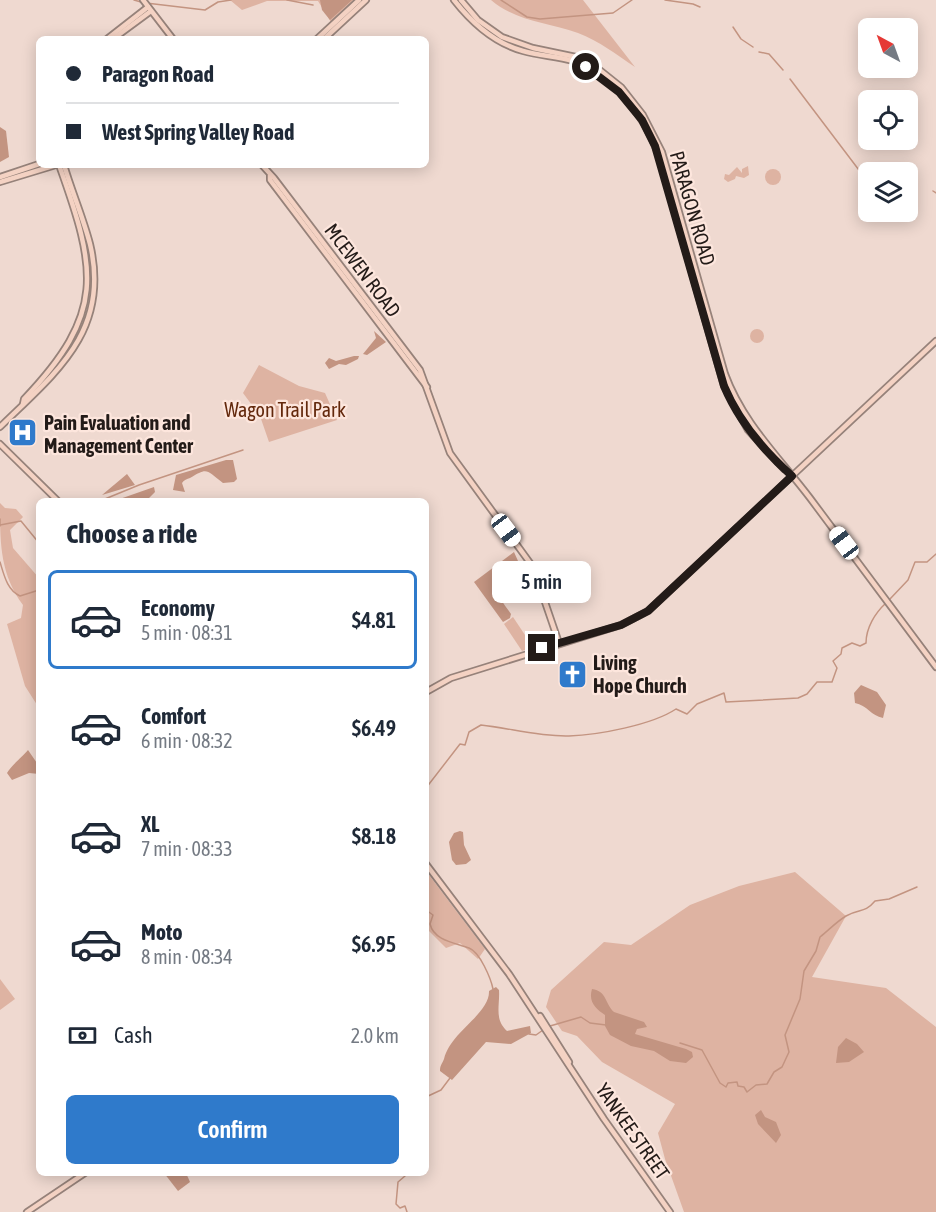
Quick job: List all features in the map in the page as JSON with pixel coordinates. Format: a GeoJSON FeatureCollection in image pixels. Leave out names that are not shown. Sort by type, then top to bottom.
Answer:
{"type":"FeatureCollection","features":[{"type":"Feature","properties":{"kind":"street"},"geometry":{"type":"LineString","coordinates":[[143,0],[171,36]]}},
{"type":"Feature","properties":{"kind":"street"},"geometry":{"type":"LineString","coordinates":[[320,36],[359,0]]}},
{"type":"Feature","properties":{"kind":"street"},"geometry":{"type":"LineString","coordinates":[[327,36],[366,0]]}},
{"type":"Feature","properties":{"kind":"street","name":"PARAGON ROAD"},"geometry":{"type":"LineString","coordinates":[[454,0],[472,21],[500,42],[524,51],[572,60],[601,76],[619,92],[642,120],[658,153],[728,394],[753,436],[792,476]]}},
{"type":"Feature","properties":{"kind":"street","name":"PARAGON ROAD"},"geometry":{"type":"LineString","coordinates":[[461,0],[478,20],[502,37],[532,48],[576,57],[596,67],[626,92],[649,123],[662,152],[731,391],[753,429],[792,476],[936,667]]}},
{"type":"Feature","properties":{"kind":"street"},"geometry":{"type":"LineString","coordinates":[[111,36],[150,9]]}},
{"type":"Feature","properties":{"kind":"street"},"geometry":{"type":"LineString","coordinates":[[117,36],[150,9]]}},
{"type":"Feature","properties":{"kind":"street"},"geometry":{"type":"LineString","coordinates":[[0,177],[36,165]]}},
{"type":"Feature","properties":{"kind":"street"},"geometry":{"type":"LineString","coordinates":[[0,182],[47,168]]}},
{"type":"Feature","properties":{"kind":"street"},"geometry":{"type":"LineString","coordinates":[[23,404],[24,399],[58,363],[74,338],[86,297],[86,252],[58,168]]}},
{"type":"Feature","properties":{"kind":"street"},"geometry":{"type":"LineString","coordinates":[[0,427],[64,364],[85,328],[91,300],[93,270],[90,245],[65,168]]}},
{"type":"Feature","properties":{"kind":"street","name":"MCEWEN ROAD"},"geometry":{"type":"LineString","coordinates":[[264,168],[420,370],[428,387],[441,435],[450,453],[533,567],[558,643]]}},
{"type":"Feature","properties":{"kind":"street"},"geometry":{"type":"LineString","coordinates":[[429,690],[458,676],[621,625],[648,611],[936,341]]}},
{"type":"Feature","properties":{"kind":"street"},"geometry":{"type":"LineString","coordinates":[[0,444],[55,498]]}},
{"type":"Feature","properties":{"kind":"street","name":"YANKEE STREET"},"geometry":{"type":"LineString","coordinates":[[429,868],[527,1000],[670,1212]]}},
{"type":"Feature","properties":{"kind":"street"},"geometry":{"type":"LineString","coordinates":[[27,1212],[81,1176]]}},
{"type":"Feature","properties":{"kind":"green space"},"geometry":{"type":"Polygon","coordinates":[[[230,0],[355,0],[331,22],[318,1],[267,1],[242,10],[230,0]]]}},
{"type":"Feature","properties":{"kind":"green space"},"geometry":{"type":"Polygon","coordinates":[[[491,0],[583,0],[635,67],[586,36],[511,13],[491,0]]]}},
{"type":"Feature","properties":{"kind":"green space"},"geometry":{"type":"Polygon","coordinates":[[[748,166],[749,175],[744,178],[736,176],[728,182],[724,179],[725,174],[729,175],[737,167],[742,173],[742,169],[748,166]]]}},
{"type":"Feature","properties":{"kind":"green space"},"geometry":{"type":"Polygon","coordinates":[[[773,169],[779,171],[781,177],[779,183],[773,185],[767,183],[765,177],[767,171],[773,169]]]}},
{"type":"Feature","properties":{"kind":"green space"},"geometry":{"type":"Polygon","coordinates":[[[754,329],[760,329],[764,336],[760,343],[754,343],[750,339],[750,333],[754,329]]]}},
{"type":"Feature","properties":{"kind":"green space","name":"Wagon Trail Park"},"geometry":{"type":"Polygon","coordinates":[[[259,365],[299,386],[325,393],[337,420],[269,442],[260,416],[243,393],[259,365]]]}},
{"type":"Feature","properties":{"kind":"green space"},"geometry":{"type":"Polygon","coordinates":[[[0,503],[5,508],[16,509],[23,517],[10,530],[13,548],[36,575],[36,703],[25,686],[7,624],[21,618],[23,605],[15,593],[6,570],[0,531],[0,503]]]}},
{"type":"Feature","properties":{"kind":"green space"},"geometry":{"type":"Polygon","coordinates":[[[513,617],[533,647],[522,651],[504,624],[513,617]]]}},
{"type":"Feature","properties":{"kind":"green space"},"geometry":{"type":"Polygon","coordinates":[[[795,872],[846,916],[812,977],[886,988],[936,1027],[936,1212],[684,1212],[658,1133],[675,1104],[602,1062],[577,1036],[562,1031],[546,1007],[551,990],[604,942],[631,945],[690,905],[739,886],[795,872]]]}},
{"type":"Feature","properties":{"kind":"green space"},"geometry":{"type":"Polygon","coordinates":[[[429,875],[485,949],[478,959],[460,943],[446,948],[429,931],[429,875]]]}},
{"type":"Feature","properties":{"kind":"green space"},"geometry":{"type":"Polygon","coordinates":[[[0,979],[15,999],[0,1010],[0,979]]]}},
{"type":"Feature","properties":{"kind":"shaded area"},"geometry":{"type":"Polygon","coordinates":[[[320,0],[352,0],[330,20],[322,10],[320,0]]]}},
{"type":"Feature","properties":{"kind":"shaded area"},"geometry":{"type":"Polygon","coordinates":[[[0,127],[6,131],[9,157],[0,162],[0,127]]]}},
{"type":"Feature","properties":{"kind":"shaded area"},"geometry":{"type":"Polygon","coordinates":[[[374,331],[386,342],[367,355],[363,354],[376,338],[374,331]]]}},
{"type":"Feature","properties":{"kind":"shaded area"},"geometry":{"type":"Polygon","coordinates":[[[359,356],[358,359],[346,365],[339,364],[329,369],[325,363],[329,358],[336,361],[359,356]]]}},
{"type":"Feature","properties":{"kind":"shaded area"},"geometry":{"type":"Polygon","coordinates":[[[233,460],[237,479],[234,482],[223,483],[204,471],[182,483],[185,492],[173,490],[176,475],[233,460]]]}},
{"type":"Feature","properties":{"kind":"shaded area"},"geometry":{"type":"Polygon","coordinates":[[[127,474],[135,485],[102,495],[127,474]]]}},
{"type":"Feature","properties":{"kind":"shaded area"},"geometry":{"type":"Polygon","coordinates":[[[154,487],[155,492],[149,498],[123,498],[154,487]]]}},
{"type":"Feature","properties":{"kind":"shaded area"},"geometry":{"type":"Polygon","coordinates":[[[514,552],[518,561],[514,569],[499,580],[498,586],[502,602],[511,614],[510,618],[503,622],[474,582],[514,552]]]}},
{"type":"Feature","properties":{"kind":"shaded area"},"geometry":{"type":"Polygon","coordinates":[[[861,685],[877,692],[886,705],[883,718],[855,703],[854,693],[861,685]]]}},
{"type":"Feature","properties":{"kind":"shaded area"},"geometry":{"type":"Polygon","coordinates":[[[28,750],[36,762],[36,774],[29,773],[12,780],[7,773],[28,750]]]}},
{"type":"Feature","properties":{"kind":"shaded area"},"geometry":{"type":"Polygon","coordinates":[[[463,832],[464,845],[471,860],[466,864],[456,865],[452,860],[449,842],[454,833],[463,832]]]}},
{"type":"Feature","properties":{"kind":"shaded area"},"geometry":{"type":"Polygon","coordinates":[[[496,987],[499,990],[499,1017],[503,1026],[507,1031],[530,1026],[531,1033],[511,1044],[486,1042],[452,1080],[440,1071],[448,1049],[483,1007],[488,999],[489,991],[496,987]]]}},
{"type":"Feature","properties":{"kind":"shaded area"},"geometry":{"type":"Polygon","coordinates":[[[592,989],[603,995],[614,1012],[644,1022],[647,1027],[637,1029],[635,1034],[686,1049],[692,1052],[693,1057],[686,1063],[670,1061],[654,1051],[631,1046],[610,1035],[605,1026],[605,1015],[596,1008],[592,1001],[592,989]]]}},
{"type":"Feature","properties":{"kind":"shaded area"},"geometry":{"type":"Polygon","coordinates":[[[846,1038],[857,1044],[864,1052],[849,1062],[836,1063],[838,1047],[846,1038]]]}},
{"type":"Feature","properties":{"kind":"shaded area"},"geometry":{"type":"Polygon","coordinates":[[[761,1110],[765,1117],[776,1122],[781,1135],[776,1143],[758,1124],[755,1115],[761,1110]]]}},
{"type":"Feature","properties":{"kind":"shaded area"},"geometry":{"type":"Polygon","coordinates":[[[166,1176],[187,1176],[190,1182],[178,1191],[166,1176]]]}},
{"type":"Feature","properties":{"kind":"waterway"},"geometry":{"type":"LineString","coordinates":[[134,0],[141,2]]}},
{"type":"Feature","properties":{"kind":"waterway"},"geometry":{"type":"LineString","coordinates":[[146,3],[205,10],[218,2],[231,0]]}},
{"type":"Feature","properties":{"kind":"waterway"},"geometry":{"type":"LineString","coordinates":[[287,0],[313,5]]}},
{"type":"Feature","properties":{"kind":"waterway"},"geometry":{"type":"LineString","coordinates":[[501,0],[527,17],[540,19],[613,13],[632,0]]}},
{"type":"Feature","properties":{"kind":"waterway"},"geometry":{"type":"LineString","coordinates":[[665,0],[700,7]]}},
{"type":"Feature","properties":{"kind":"waterway"},"geometry":{"type":"LineString","coordinates":[[733,27],[741,39],[753,47]]}},
{"type":"Feature","properties":{"kind":"waterway"},"geometry":{"type":"LineString","coordinates":[[759,52],[769,54],[783,70]]}},
{"type":"Feature","properties":{"kind":"waterway"},"geometry":{"type":"LineString","coordinates":[[790,79],[858,169]]}},
{"type":"Feature","properties":{"kind":"waterway"},"geometry":{"type":"LineString","coordinates":[[107,498],[243,450]]}},
{"type":"Feature","properties":{"kind":"waterway"},"geometry":{"type":"LineString","coordinates":[[0,519],[0,526]]}},
{"type":"Feature","properties":{"kind":"waterway"},"geometry":{"type":"LineString","coordinates":[[0,525],[21,521],[36,539]]}},
{"type":"Feature","properties":{"kind":"waterway"},"geometry":{"type":"LineString","coordinates":[[890,599],[908,580],[915,562],[927,562],[936,554]]}},
{"type":"Feature","properties":{"kind":"waterway"},"geometry":{"type":"LineString","coordinates":[[0,562],[12,590],[20,596],[36,591]]}},
{"type":"Feature","properties":{"kind":"waterway"},"geometry":{"type":"LineString","coordinates":[[429,784],[460,744],[465,745],[469,732],[481,725],[547,735],[581,735],[639,724],[666,715],[676,709],[687,714],[697,704],[724,693],[726,702],[798,698],[807,694],[817,682],[832,682],[837,668],[833,661],[841,654],[842,648],[852,643],[860,646],[866,643],[872,621],[886,603]]}},
{"type":"Feature","properties":{"kind":"waterway"},"geometry":{"type":"LineString","coordinates":[[680,1043],[702,1050],[720,1083],[726,1087],[728,1083],[737,1082],[738,1086],[744,1087],[747,1092],[756,1085],[767,1084],[774,1072],[782,1067],[789,1052],[785,1035],[800,999],[804,971],[816,951],[820,937],[842,918],[868,908],[875,901],[889,899],[917,887]]}},
{"type":"Feature","properties":{"kind":"waterway"},"geometry":{"type":"LineString","coordinates":[[429,912],[433,915],[430,924],[436,934],[473,950],[481,960],[493,989]]}},
{"type":"Feature","properties":{"kind":"waterway"},"geometry":{"type":"LineString","coordinates":[[550,1026],[581,1017],[590,1023],[606,1025]]}},
{"type":"Feature","properties":{"kind":"waterway"},"geometry":{"type":"LineString","coordinates":[[529,1034],[536,1035],[543,1030]]}},
{"type":"Feature","properties":{"kind":"waterway"},"geometry":{"type":"LineString","coordinates":[[429,1096],[441,1090],[450,1078]]}},
{"type":"Feature","properties":{"kind":"waterway"},"geometry":{"type":"LineString","coordinates":[[405,1176],[398,1182],[396,1204],[400,1208],[405,1206],[407,1212]]}},
{"type":"Feature","properties":{"kind":"place","name":"Pain Evaluation and Management Center"},"geometry":{"type":"Point","coordinates":[23,433]}},
{"type":"Feature","properties":{"kind":"place","name":"Living Hope Church"},"geometry":{"type":"Point","coordinates":[572,674]}},
{"type":"Feature","properties":{"kind":"route"},"geometry":{"type":"LineString","coordinates":[[542,648],[621,625],[648,611],[661,602],[792,476],[777,463],[748,430],[724,386],[658,153],[651,137],[642,120],[619,92],[601,76],[586,67]]}}]}
